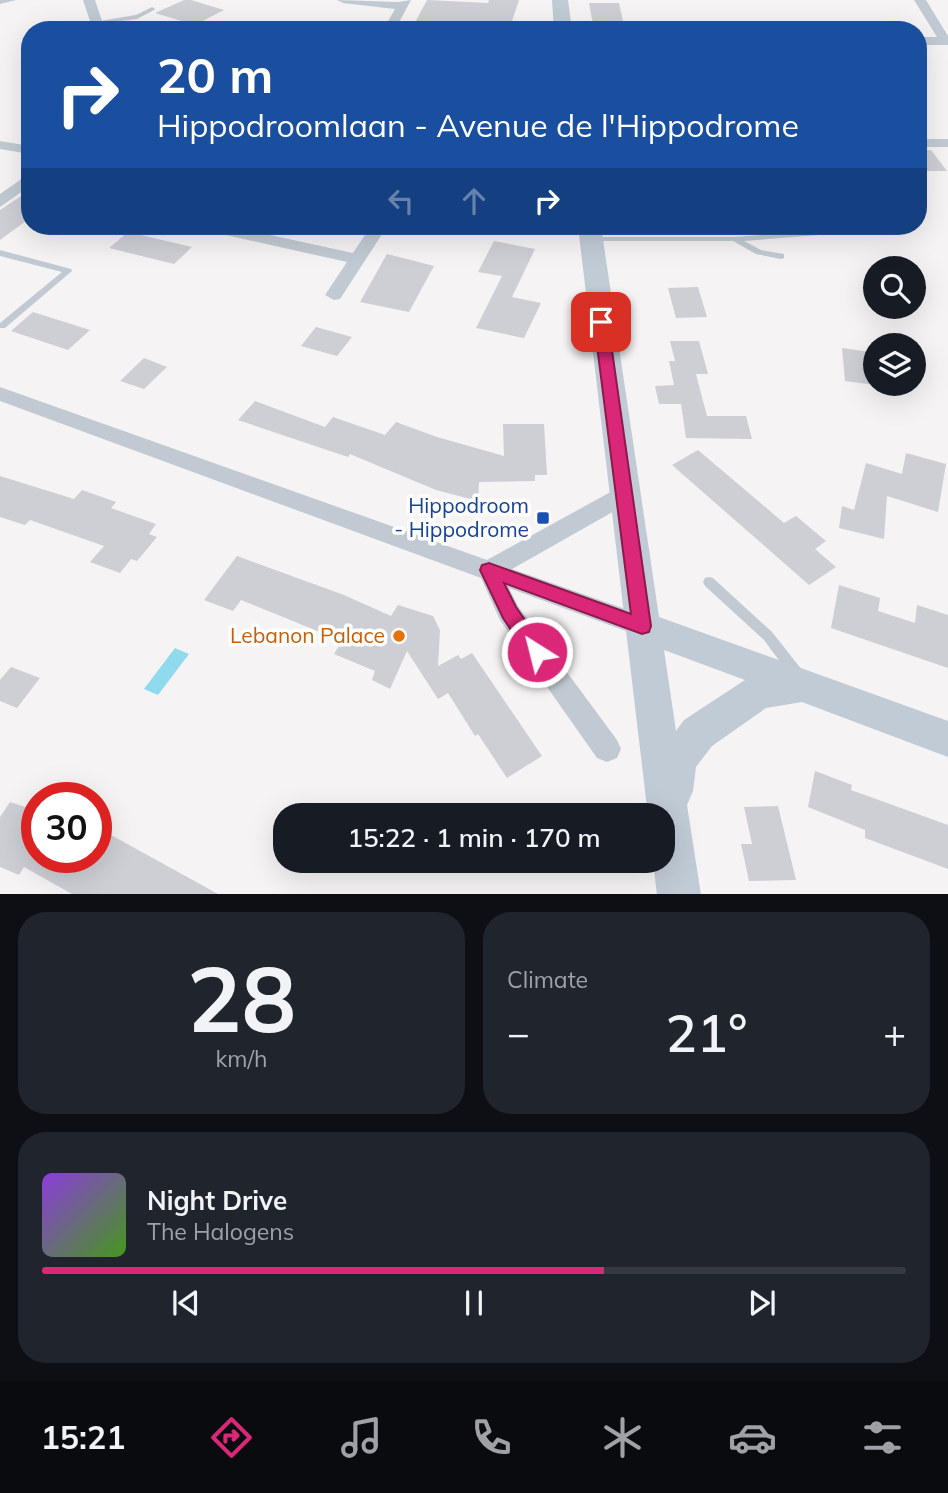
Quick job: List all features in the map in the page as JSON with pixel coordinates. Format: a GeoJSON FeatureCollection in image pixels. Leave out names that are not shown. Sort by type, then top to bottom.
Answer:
{"type":"FeatureCollection","features":[{"type":"Feature","properties":{"kind":"main road"},"geometry":{"type":"LineString","coordinates":[[559,0],[562,21]]}},
{"type":"Feature","properties":{"kind":"main road"},"geometry":{"type":"LineString","coordinates":[[589,235],[667,803]]}},
{"type":"Feature","properties":{"kind":"main road"},"geometry":{"type":"LineString","coordinates":[[642,626],[948,739]]}},
{"type":"Feature","properties":{"kind":"main road"},"geometry":{"type":"LineString","coordinates":[[673,803],[677,760],[690,742],[759,692],[783,687],[807,687]]}},
{"type":"Feature","properties":{"kind":"main road"},"geometry":{"type":"LineString","coordinates":[[675,861],[679,894]]}},
{"type":"Feature","properties":{"kind":"street"},"geometry":{"type":"LineString","coordinates":[[0,1],[10,0]]}},
{"type":"Feature","properties":{"kind":"street"},"geometry":{"type":"LineString","coordinates":[[89,0],[96,21]]}},
{"type":"Feature","properties":{"kind":"street"},"geometry":{"type":"LineString","coordinates":[[343,0],[404,3],[393,21]]}},
{"type":"Feature","properties":{"kind":"street"},"geometry":{"type":"LineString","coordinates":[[920,0],[946,41]]}},
{"type":"Feature","properties":{"kind":"street"},"geometry":{"type":"LineString","coordinates":[[927,41],[946,41]]}},
{"type":"Feature","properties":{"kind":"street"},"geometry":{"type":"LineString","coordinates":[[927,143],[948,143]]}},
{"type":"Feature","properties":{"kind":"street"},"geometry":{"type":"LineString","coordinates":[[0,145],[21,148]]}},
{"type":"Feature","properties":{"kind":"street"},"geometry":{"type":"LineString","coordinates":[[0,202],[21,187]]}},
{"type":"Feature","properties":{"kind":"street"},"geometry":{"type":"LineString","coordinates":[[248,235],[355,259]]}},
{"type":"Feature","properties":{"kind":"street"},"geometry":{"type":"LineString","coordinates":[[334,295],[373,235]]}},
{"type":"Feature","properties":{"kind":"street"},"geometry":{"type":"LineString","coordinates":[[0,394],[642,626]]}},
{"type":"Feature","properties":{"kind":"street"},"geometry":{"type":"LineString","coordinates":[[489,570],[624,495]]}},
{"type":"Feature","properties":{"kind":"street"},"geometry":{"type":"LineString","coordinates":[[489,570],[509,613],[607,750]]}},
{"type":"Feature","properties":{"kind":"lane"},"geometry":{"type":"LineString","coordinates":[[120,21],[137,17],[152,9]]}},
{"type":"Feature","properties":{"kind":"lane"},"geometry":{"type":"LineString","coordinates":[[652,235],[735,239],[789,235]]}},
{"type":"Feature","properties":{"kind":"lane"},"geometry":{"type":"LineString","coordinates":[[735,239],[759,252],[781,256]]}},
{"type":"Feature","properties":{"kind":"lane"},"geometry":{"type":"LineString","coordinates":[[0,253],[68,271],[2,326]]}},
{"type":"Feature","properties":{"kind":"lane"},"geometry":{"type":"LineString","coordinates":[[709,582],[768,636],[807,687]]}},
{"type":"Feature","properties":{"kind":"water"},"geometry":{"type":"Polygon","coordinates":[[[175,648],[189,654],[158,695],[144,689],[175,648]]]}},
{"type":"Feature","properties":{"kind":"building"},"geometry":{"type":"Polygon","coordinates":[[[184,0],[224,10],[203,21],[182,21],[155,13],[184,0]]]}},
{"type":"Feature","properties":{"kind":"building"},"geometry":{"type":"Polygon","coordinates":[[[427,0],[488,3],[489,0],[519,0],[512,21],[416,21],[427,0]]]}},
{"type":"Feature","properties":{"kind":"building"},"geometry":{"type":"Polygon","coordinates":[[[589,3],[619,3],[623,21],[592,21],[589,3]]]}},
{"type":"Feature","properties":{"kind":"building"},"geometry":{"type":"Polygon","coordinates":[[[927,150],[931,150],[947,171],[927,171],[927,150]]]}},
{"type":"Feature","properties":{"kind":"building"},"geometry":{"type":"Polygon","coordinates":[[[21,196],[21,225],[0,240],[0,210],[21,196]]]}},
{"type":"Feature","properties":{"kind":"building"},"geometry":{"type":"Polygon","coordinates":[[[124,235],[141,235],[192,247],[174,264],[109,248],[124,235]]]}},
{"type":"Feature","properties":{"kind":"building"},"geometry":{"type":"Polygon","coordinates":[[[494,241],[535,249],[512,297],[541,303],[524,338],[476,328],[502,276],[478,272],[494,241]]]}},
{"type":"Feature","properties":{"kind":"building"},"geometry":{"type":"Polygon","coordinates":[[[387,254],[434,266],[409,312],[360,302],[387,254]]]}},
{"type":"Feature","properties":{"kind":"building"},"geometry":{"type":"Polygon","coordinates":[[[698,287],[707,317],[676,318],[668,288],[698,287]]]}},
{"type":"Feature","properties":{"kind":"building"},"geometry":{"type":"Polygon","coordinates":[[[33,312],[90,330],[68,350],[11,331],[33,312]]]}},
{"type":"Feature","properties":{"kind":"building"},"geometry":{"type":"Polygon","coordinates":[[[316,327],[352,337],[337,356],[301,346],[316,327]]]}},
{"type":"Feature","properties":{"kind":"building"},"geometry":{"type":"Polygon","coordinates":[[[670,341],[699,341],[708,374],[696,374],[707,416],[746,416],[752,439],[686,438],[681,404],[659,404],[655,386],[674,385],[669,361],[675,361],[670,341]]]}},
{"type":"Feature","properties":{"kind":"building"},"geometry":{"type":"Polygon","coordinates":[[[842,348],[863,351],[863,383],[845,381],[842,348]]]}},
{"type":"Feature","properties":{"kind":"building"},"geometry":{"type":"Polygon","coordinates":[[[144,358],[167,367],[144,389],[120,381],[144,358]]]}},
{"type":"Feature","properties":{"kind":"building"},"geometry":{"type":"Polygon","coordinates":[[[255,401],[325,427],[333,417],[385,435],[396,422],[504,456],[503,424],[544,424],[547,475],[535,475],[535,481],[479,482],[478,501],[436,490],[350,454],[348,457],[238,420],[255,401]]]}},
{"type":"Feature","properties":{"kind":"building"},"geometry":{"type":"Polygon","coordinates":[[[698,450],[784,523],[796,516],[826,541],[815,549],[836,567],[809,585],[672,465],[698,450]]]}},
{"type":"Feature","properties":{"kind":"building"},"geometry":{"type":"Polygon","coordinates":[[[906,453],[946,464],[938,512],[887,496],[884,539],[839,528],[842,506],[854,510],[866,463],[902,474],[906,453]]]}},
{"type":"Feature","properties":{"kind":"building"},"geometry":{"type":"Polygon","coordinates":[[[0,476],[74,499],[82,490],[116,502],[111,508],[156,524],[149,534],[157,537],[137,561],[131,559],[120,573],[90,562],[104,546],[30,520],[25,525],[0,517],[0,476]]]}},
{"type":"Feature","properties":{"kind":"building"},"geometry":{"type":"Polygon","coordinates":[[[237,556],[344,595],[391,616],[398,605],[433,616],[440,630],[438,666],[458,655],[461,659],[472,653],[542,756],[507,778],[478,734],[475,736],[448,693],[438,699],[407,651],[390,689],[372,680],[375,671],[334,654],[342,641],[241,600],[233,611],[204,600],[237,556]]]}},
{"type":"Feature","properties":{"kind":"building"},"geometry":{"type":"Polygon","coordinates":[[[839,585],[880,598],[878,611],[915,623],[917,605],[948,615],[948,668],[831,628],[839,585]]]}},
{"type":"Feature","properties":{"kind":"building"},"geometry":{"type":"Polygon","coordinates":[[[11,667],[40,678],[17,708],[0,701],[0,680],[11,667]]]}},
{"type":"Feature","properties":{"kind":"building"},"geometry":{"type":"Polygon","coordinates":[[[815,771],[852,785],[851,790],[948,825],[948,869],[865,838],[865,830],[808,807],[815,771]]]}},
{"type":"Feature","properties":{"kind":"building"},"geometry":{"type":"Polygon","coordinates":[[[10,802],[21,806],[19,875],[0,867],[0,817],[10,802]]]}},
{"type":"Feature","properties":{"kind":"building"},"geometry":{"type":"Polygon","coordinates":[[[778,806],[796,880],[749,881],[741,844],[752,844],[744,807],[778,806]]]}},
{"type":"Feature","properties":{"kind":"building"},"geometry":{"type":"Polygon","coordinates":[[[112,836],[218,894],[72,894],[35,873],[112,873],[112,836]]]}},
{"type":"Feature","properties":{"kind":"place","name":"Hippodroom - Hippodrome"},"geometry":{"type":"Point","coordinates":[543,518]}},
{"type":"Feature","properties":{"kind":"place","name":"Lebanon Palace"},"geometry":{"type":"Point","coordinates":[399,636]}},
{"type":"Feature","properties":{"kind":"route"},"geometry":{"type":"LineString","coordinates":[[537,652],[509,613],[489,570],[642,626],[601,322]]}}]}
